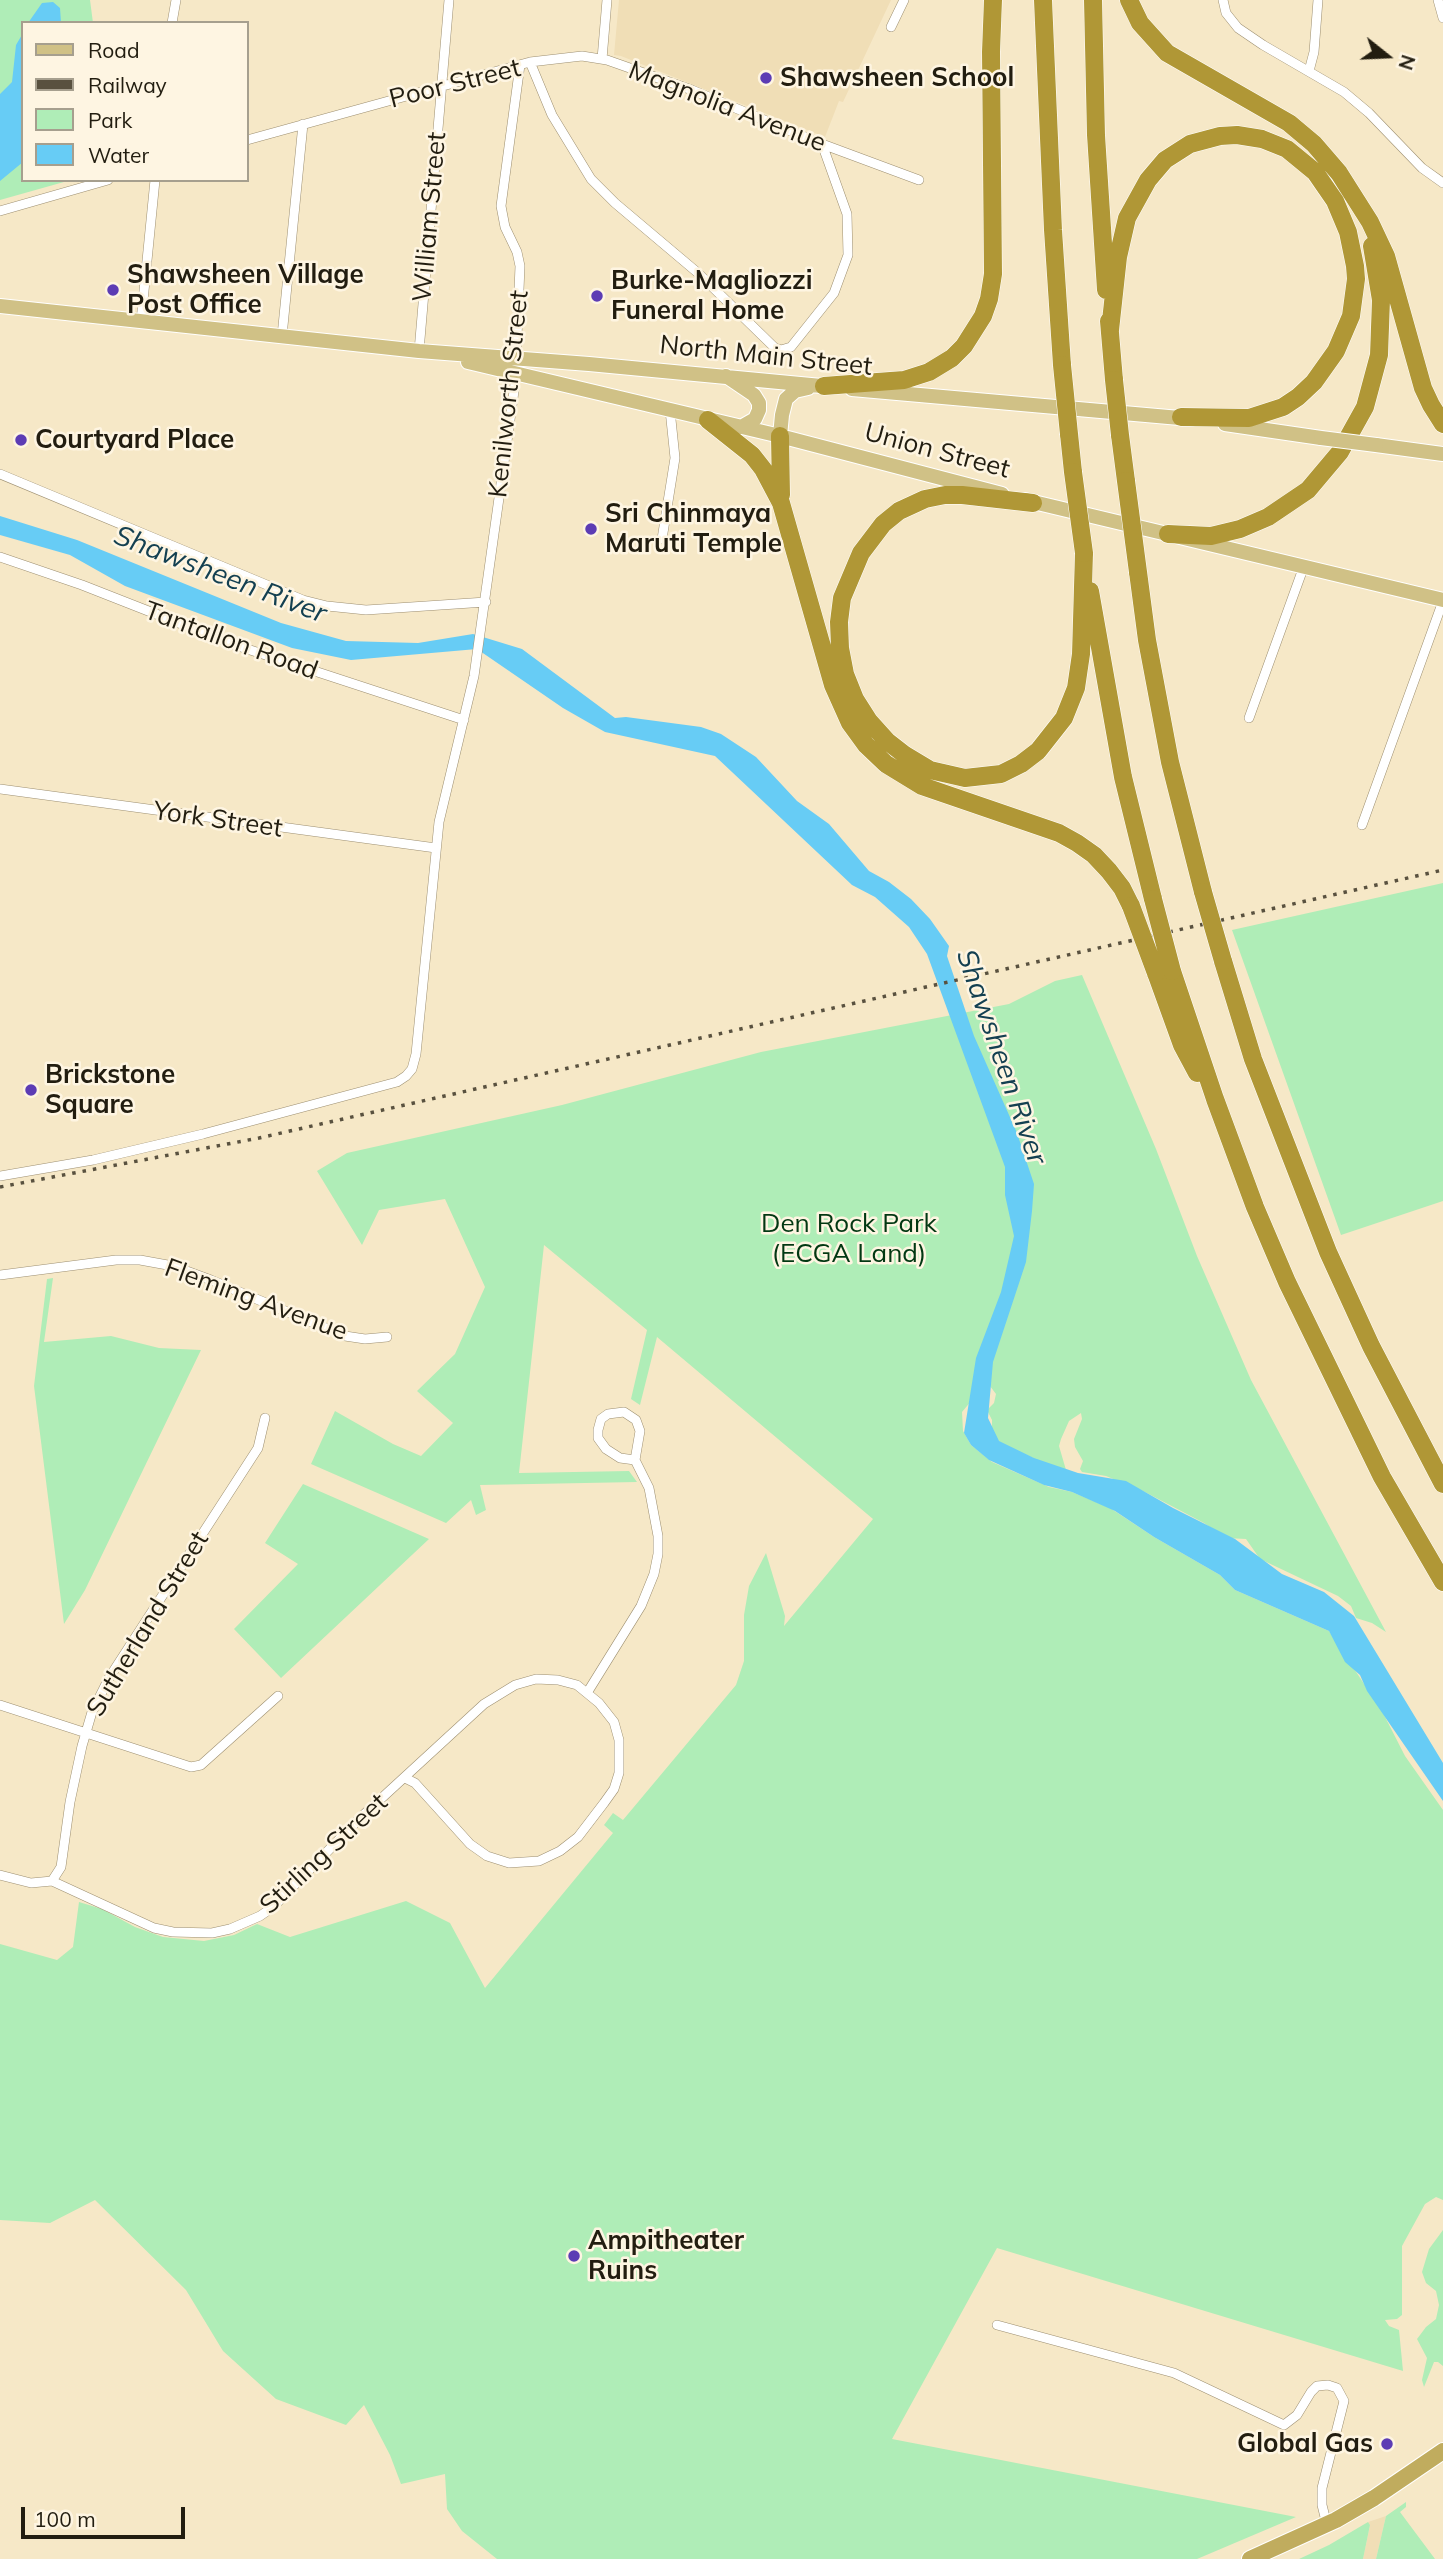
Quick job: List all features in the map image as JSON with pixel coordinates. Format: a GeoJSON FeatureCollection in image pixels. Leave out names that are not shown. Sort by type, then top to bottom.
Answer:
{"type":"FeatureCollection","features":[{"type":"Feature","properties":{"kind":"highway"},"geometry":{"type":"LineString","coordinates":[[824,386],[904,380],[929,372],[958,352],[979,324],[989,299],[993,274],[993,0]]}},
{"type":"Feature","properties":{"kind":"highway"},"geometry":{"type":"LineString","coordinates":[[1042,0],[1053,230],[1062,365],[1073,472],[1113,727],[1153,900],[1164,972],[1182,1045],[1215,1099],[1255,1207],[1287,1282],[1382,1477],[1443,1582]]}},
{"type":"Feature","properties":{"kind":"highway"},"geometry":{"type":"LineString","coordinates":[[1093,0],[1100,220],[1114,380],[1149,652],[1170,762],[1203,892],[1253,1059],[1328,1252],[1371,1346],[1443,1484]]}},
{"type":"Feature","properties":{"kind":"highway"},"geometry":{"type":"LineString","coordinates":[[1129,0],[1140,23],[1167,53],[1289,123],[1320,150],[1352,192],[1386,256],[1423,388],[1443,424]]}},
{"type":"Feature","properties":{"kind":"highway"},"geometry":{"type":"LineString","coordinates":[[1110,330],[1118,257],[1127,218],[1148,180],[1165,160],[1190,144],[1220,136],[1237,135],[1262,139],[1287,149],[1315,172],[1335,201],[1348,232],[1355,266],[1356,279],[1350,316],[1336,352],[1314,382],[1283,407],[1249,418],[1181,417]]}},
{"type":"Feature","properties":{"kind":"highway"},"geometry":{"type":"LineString","coordinates":[[1168,534],[1203,536],[1226,533],[1253,524],[1282,509],[1319,478],[1340,452],[1358,422],[1379,355],[1381,300],[1368,234],[1352,192]]}},
{"type":"Feature","properties":{"kind":"highway"},"geometry":{"type":"LineString","coordinates":[[708,420],[752,455],[763,469],[781,503],[833,685],[850,723],[866,745],[886,764],[922,786],[1059,833],[1077,843],[1094,856],[1122,888],[1164,972]]}},
{"type":"Feature","properties":{"kind":"highway"},"geometry":{"type":"LineString","coordinates":[[780,436],[781,503]]}},
{"type":"Feature","properties":{"kind":"highway"},"geometry":{"type":"LineString","coordinates":[[1033,503],[962,495],[933,496],[899,511],[867,542],[842,598],[839,635],[842,661],[850,686],[862,710],[878,732],[914,762],[956,777],[974,778],[1002,774],[1030,758],[1058,727],[1076,688],[1081,654],[1084,553]]}},
{"type":"Feature","properties":{"kind":"highway"},"geometry":{"type":"LineString","coordinates":[[1276,2559],[1328,2530],[1442,2456]]}},
{"type":"Feature","properties":{"kind":"highway"},"geometry":{"type":"LineString","coordinates":[[1250,2559],[1328,2530]]}},
{"type":"Feature","properties":{"kind":"main road"},"geometry":{"type":"LineString","coordinates":[[0,306],[419,351]]}},
{"type":"Feature","properties":{"kind":"main road","name":"Union Street"},"geometry":{"type":"LineString","coordinates":[[419,351],[517,366],[670,410],[937,475],[1033,503],[1443,601]]}},
{"type":"Feature","properties":{"kind":"main road","name":"North Main Street"},"geometry":{"type":"LineString","coordinates":[[517,366],[725,376],[1181,417],[1443,454]]}},
{"type":"Feature","properties":{"kind":"main road"},"geometry":{"type":"LineString","coordinates":[[725,376],[754,395],[758,403],[759,410],[755,419],[741,427]]}},
{"type":"Feature","properties":{"kind":"main road"},"geometry":{"type":"LineString","coordinates":[[780,436],[783,407],[788,396],[801,389],[824,386]]}},
{"type":"Feature","properties":{"kind":"street"},"geometry":{"type":"LineString","coordinates":[[172,21],[176,0]]}},
{"type":"Feature","properties":{"kind":"street","name":"William Street"},"geometry":{"type":"LineString","coordinates":[[419,351],[449,0]]}},
{"type":"Feature","properties":{"kind":"street"},"geometry":{"type":"LineString","coordinates":[[603,55],[607,0]]}},
{"type":"Feature","properties":{"kind":"street"},"geometry":{"type":"LineString","coordinates":[[891,27],[905,0]]}},
{"type":"Feature","properties":{"kind":"street"},"geometry":{"type":"LineString","coordinates":[[1223,0],[1226,13],[1238,28],[1335,86],[1361,106],[1422,168],[1443,183]]}},
{"type":"Feature","properties":{"kind":"street"},"geometry":{"type":"LineString","coordinates":[[1309,71],[1314,52],[1318,0]]}},
{"type":"Feature","properties":{"kind":"street"},"geometry":{"type":"LineString","coordinates":[[1438,0],[1443,18]]}},
{"type":"Feature","properties":{"kind":"street","name":"Magnolia Avenue"},"geometry":{"type":"LineString","coordinates":[[530,62],[603,55],[822,144],[919,180]]}},
{"type":"Feature","properties":{"kind":"street","name":"Poor Street"},"geometry":{"type":"LineString","coordinates":[[248,140],[530,62],[556,123],[591,179],[615,203],[698,273],[775,348],[784,350],[791,347],[813,322],[834,293],[849,255],[847,214],[822,144]]}},
{"type":"Feature","properties":{"kind":"street","name":"Kenilworth Street"},"geometry":{"type":"LineString","coordinates":[[486,602],[517,366],[520,266],[517,252],[505,227],[501,206],[520,65]]}},
{"type":"Feature","properties":{"kind":"street"},"geometry":{"type":"LineString","coordinates":[[282,336],[303,124]]}},
{"type":"Feature","properties":{"kind":"street"},"geometry":{"type":"LineString","coordinates":[[0,211],[101,182]]}},
{"type":"Feature","properties":{"kind":"street"},"geometry":{"type":"LineString","coordinates":[[141,321],[155,182]]}},
{"type":"Feature","properties":{"kind":"street"},"geometry":{"type":"LineString","coordinates":[[662,539],[675,458],[670,410]]}},
{"type":"Feature","properties":{"kind":"street"},"geometry":{"type":"LineString","coordinates":[[0,474],[310,602],[366,610],[486,602],[474,676],[443,801],[416,1054],[412,1069],[397,1082],[191,1137],[93,1160],[0,1176]]}},
{"type":"Feature","properties":{"kind":"street","name":"Tantallon Road"},"geometry":{"type":"LineString","coordinates":[[0,557],[82,585],[235,645],[464,720]]}},
{"type":"Feature","properties":{"kind":"street"},"geometry":{"type":"LineString","coordinates":[[1249,718],[1304,566]]}},
{"type":"Feature","properties":{"kind":"street"},"geometry":{"type":"LineString","coordinates":[[1362,825],[1443,601]]}},
{"type":"Feature","properties":{"kind":"street","name":"York Street"},"geometry":{"type":"LineString","coordinates":[[0,789],[436,848]]}},
{"type":"Feature","properties":{"kind":"street","name":"Fleming Avenue"},"geometry":{"type":"LineString","coordinates":[[0,1275],[116,1260],[140,1260],[173,1266],[211,1280],[345,1336],[365,1339],[387,1337]]}},
{"type":"Feature","properties":{"kind":"street"},"geometry":{"type":"LineString","coordinates":[[587,1693],[641,1606],[654,1574],[658,1536],[649,1488],[635,1460],[640,1431],[636,1420],[624,1412],[608,1413],[601,1419],[597,1430],[598,1438],[606,1449],[620,1458],[635,1460]]}},
{"type":"Feature","properties":{"kind":"street","name":"Sutherland Street"},"geometry":{"type":"LineString","coordinates":[[52,1881],[61,1867],[69,1802],[92,1712],[110,1678],[258,1448],[265,1418]]}},
{"type":"Feature","properties":{"kind":"street","name":"Stirling Street"},"geometry":{"type":"LineString","coordinates":[[0,1875],[31,1883],[52,1881],[154,1927],[173,1932],[230,1929],[273,1907],[360,1818],[484,1704],[515,1685],[536,1679],[558,1680],[577,1685],[599,1703],[614,1722],[619,1740],[619,1773],[614,1788],[578,1837],[560,1851],[539,1861],[509,1863],[487,1856],[470,1844],[415,1783],[405,1778]]}},
{"type":"Feature","properties":{"kind":"street"},"geometry":{"type":"LineString","coordinates":[[0,1705],[191,1767],[201,1765],[278,1696]]}},
{"type":"Feature","properties":{"kind":"street"},"geometry":{"type":"LineString","coordinates":[[997,2325],[1174,2373],[1284,2425],[1297,2415],[1317,2386],[1337,2388],[1344,2401],[1343,2414],[1322,2488],[1322,2505],[1328,2530]]}},
{"type":"Feature","properties":{"kind":"shaded area","name":"Shawsheen School"},"geometry":{"type":"Polygon","coordinates":[[[619,0],[891,0],[843,102],[839,101],[825,137],[614,55],[619,0]]]}},
{"type":"Feature","properties":{"kind":"shaded area"},"geometry":{"type":"Polygon","coordinates":[[[1386,2516],[1376,2559],[1363,2559],[1370,2525],[1368,2522],[1386,2516]]]}},
{"type":"Feature","properties":{"kind":"green space"},"geometry":{"type":"Polygon","coordinates":[[[0,0],[90,0],[93,21],[21,21],[21,182],[64,182],[0,200],[0,0]]]}},
{"type":"Feature","properties":{"kind":"green space"},"geometry":{"type":"Polygon","coordinates":[[[1443,883],[1443,1201],[1341,1235],[1232,930],[1443,883]]]}},
{"type":"Feature","properties":{"kind":"green space","name":"Den Rock Park (ECGA Land)"},"geometry":{"type":"Polygon","coordinates":[[[1082,975],[1251,1380],[1386,1632],[1372,1623],[1356,1618],[1351,1606],[1338,1596],[1260,1559],[1246,1539],[1226,1538],[1204,1523],[1143,1491],[1106,1476],[1082,1472],[1080,1469],[1083,1461],[1075,1447],[1074,1439],[1082,1419],[1081,1413],[1069,1421],[1059,1446],[1066,1470],[1057,1469],[998,1445],[987,1410],[994,1403],[996,1394],[987,1382],[962,1412],[963,1431],[971,1445],[992,1462],[1049,1487],[1072,1492],[1110,1508],[1220,1575],[1235,1590],[1329,1631],[1382,1711],[1405,1756],[1443,1810],[1443,2200],[1436,2197],[1425,2204],[1402,2246],[1402,2315],[1397,2319],[1385,2320],[1389,2326],[1399,2330],[1403,2371],[997,2248],[892,2439],[1296,2517],[1197,2559],[497,2559],[462,2531],[447,2509],[445,2474],[401,2484],[390,2455],[364,2405],[346,2425],[276,2399],[223,2351],[186,2290],[95,2200],[50,2223],[0,2220],[0,1944],[57,1960],[73,1947],[79,1902],[102,1909],[135,1927],[163,1937],[204,1941],[234,1935],[257,1924],[290,1937],[406,1901],[450,1923],[485,1988],[613,1833],[604,1825],[613,1813],[623,1820],[736,1685],[744,1661],[744,1615],[749,1586],[766,1553],[785,1616],[784,1626],[873,1519],[657,1337],[640,1405],[631,1399],[647,1330],[544,1245],[519,1473],[629,1471],[637,1482],[480,1485],[486,1510],[476,1515],[471,1500],[446,1523],[311,1464],[335,1411],[393,1444],[421,1456],[453,1423],[417,1391],[455,1354],[485,1287],[445,1199],[379,1210],[362,1245],[317,1171],[347,1153],[562,1105],[761,1052],[1009,1004],[1055,981],[1082,975]]]}},
{"type":"Feature","properties":{"kind":"green space"},"geometry":{"type":"Polygon","coordinates":[[[53,1278],[44,1342],[111,1336],[159,1348],[201,1350],[85,1590],[64,1624],[34,1386],[47,1279],[53,1278]]]}},
{"type":"Feature","properties":{"kind":"green space"},"geometry":{"type":"Polygon","coordinates":[[[303,1484],[429,1539],[281,1678],[234,1629],[298,1564],[265,1543],[303,1484]]]}},
{"type":"Feature","properties":{"kind":"green space"},"geometry":{"type":"Polygon","coordinates":[[[1443,2230],[1443,2366],[1434,2362],[1424,2387],[1422,2380],[1427,2358],[1417,2339],[1436,2319],[1439,2305],[1436,2291],[1426,2283],[1422,2272],[1429,2249],[1443,2230]]]}},
{"type":"Feature","properties":{"kind":"green space"},"geometry":{"type":"Polygon","coordinates":[[[1406,2502],[1406,2507],[1400,2512],[1435,2559],[1376,2559],[1386,2516],[1406,2502]]]}},
{"type":"Feature","properties":{"kind":"green space"},"geometry":{"type":"Polygon","coordinates":[[[1368,2522],[1370,2525],[1363,2559],[1299,2559],[1329,2545],[1368,2522]]]}},
{"type":"Feature","properties":{"kind":"water"},"geometry":{"type":"Polygon","coordinates":[[[53,2],[60,8],[61,21],[29,21],[42,3],[53,2]]]}},
{"type":"Feature","properties":{"kind":"water"},"geometry":{"type":"Polygon","coordinates":[[[21,36],[21,164],[0,181],[0,94],[12,82],[16,45],[21,36]]]}},
{"type":"Feature","properties":{"kind":"water","name":"Shawsheen River"},"geometry":{"type":"Polygon","coordinates":[[[0,516],[77,540],[281,623],[346,641],[418,643],[473,634],[522,649],[615,718],[626,717],[701,727],[721,734],[756,757],[797,801],[829,824],[869,871],[911,899],[930,919],[949,946],[947,956],[974,1036],[1017,1133],[1034,1184],[1026,1262],[993,1362],[988,1418],[999,1441],[1034,1458],[1078,1473],[1126,1481],[1235,1539],[1282,1574],[1324,1592],[1354,1616],[1443,1763],[1443,1801],[1367,1691],[1360,1675],[1345,1662],[1329,1631],[1235,1590],[1220,1575],[1115,1511],[1072,1492],[1044,1485],[989,1460],[971,1445],[964,1433],[976,1358],[1001,1292],[1014,1236],[1005,1195],[1005,1167],[927,954],[909,927],[875,897],[852,885],[715,756],[605,732],[563,708],[477,649],[351,660],[292,648],[125,586],[70,555],[0,535],[0,516]]]}},
{"type":"Feature","properties":{"kind":"railway"},"geometry":{"type":"LineString","coordinates":[[0,1187],[259,1138],[1443,870]]}},
{"type":"Feature","properties":{"kind":"place","name":"Shawsheen School"},"geometry":{"type":"Point","coordinates":[766,78]}},
{"type":"Feature","properties":{"kind":"place","name":"Shawsheen Village Post Office"},"geometry":{"type":"Point","coordinates":[113,290]}},
{"type":"Feature","properties":{"kind":"place","name":"Burke-Magliozzi Funeral Home"},"geometry":{"type":"Point","coordinates":[597,296]}},
{"type":"Feature","properties":{"kind":"place","name":"Courtyard Place"},"geometry":{"type":"Point","coordinates":[21,440]}},
{"type":"Feature","properties":{"kind":"place","name":"Sri Chinmaya Maruti Temple"},"geometry":{"type":"Point","coordinates":[591,529]}},
{"type":"Feature","properties":{"kind":"place","name":"Brickstone Square"},"geometry":{"type":"Point","coordinates":[31,1090]}},
{"type":"Feature","properties":{"kind":"place","name":"Ampitheater Ruins"},"geometry":{"type":"Point","coordinates":[574,2256]}},
{"type":"Feature","properties":{"kind":"place","name":"Global Gas"},"geometry":{"type":"Point","coordinates":[1387,2444]}}]}
